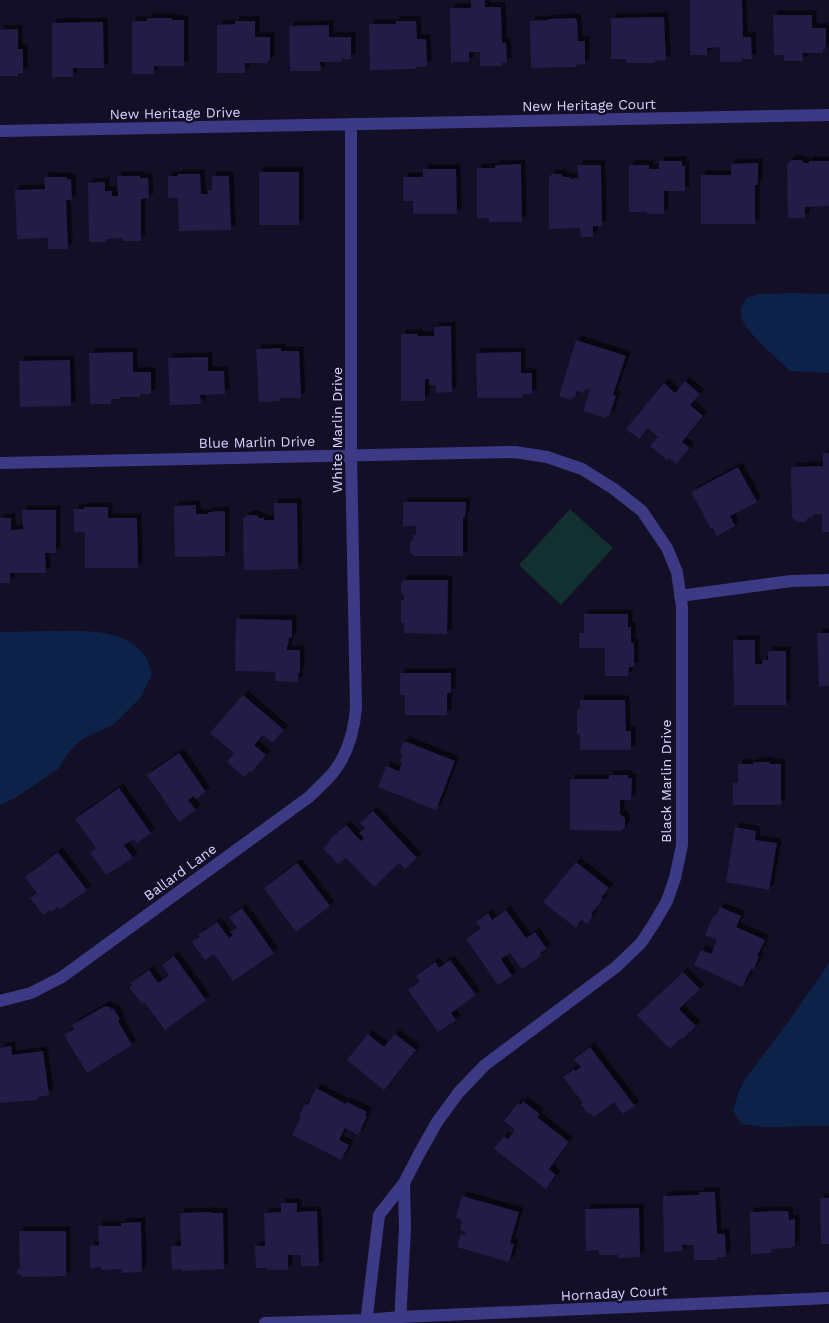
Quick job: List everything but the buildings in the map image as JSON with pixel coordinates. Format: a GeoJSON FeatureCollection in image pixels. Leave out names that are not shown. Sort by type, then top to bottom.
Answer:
{"type":"FeatureCollection","features":[{"type":"Feature","properties":{"kind":"street","name":"New Heritage Court"},"geometry":{"type":"LineString","coordinates":[[350,124],[829,115]]}},
{"type":"Feature","properties":{"kind":"street","name":"New Heritage Drive"},"geometry":{"type":"LineString","coordinates":[[0,131],[350,124]]}},
{"type":"Feature","properties":{"kind":"street","name":"White Marlin Drive"},"geometry":{"type":"LineString","coordinates":[[350,124],[351,456],[356,708],[351,736]]}},
{"type":"Feature","properties":{"kind":"street","name":"Blue Marlin Drive"},"geometry":{"type":"LineString","coordinates":[[0,463],[515,452]]}},
{"type":"Feature","properties":{"kind":"street","name":"Black Marlin Drive"},"geometry":{"type":"LineString","coordinates":[[366,1321],[379,1214],[404,1184],[437,1122],[459,1092],[486,1066],[616,967],[641,943],[654,926],[667,901],[675,878],[682,845],[682,607],[677,572],[667,548],[642,511],[582,469],[547,457],[515,452]]}},
{"type":"Feature","properties":{"kind":"street"},"geometry":{"type":"LineString","coordinates":[[680,596],[791,581],[829,580]]}},
{"type":"Feature","properties":{"kind":"street","name":"Ballard Lane"},"geometry":{"type":"LineString","coordinates":[[0,1001],[31,993],[62,977],[309,797],[333,773],[342,759],[351,736]]}},
{"type":"Feature","properties":{"kind":"street","name":"Black Marlin Drive"},"geometry":{"type":"LineString","coordinates":[[400,1320],[405,1228],[404,1184]]}},
{"type":"Feature","properties":{"kind":"street","name":"Hornaday Court"},"geometry":{"type":"LineString","coordinates":[[265,1323],[400,1320],[829,1298]]}},
{"type":"Feature","properties":{"kind":"green space"},"geometry":{"type":"Polygon","coordinates":[[[570,509],[613,548],[561,605],[519,565],[570,509]]]}},
{"type":"Feature","properties":{"kind":"water"},"geometry":{"type":"Polygon","coordinates":[[[758,294],[829,294],[829,373],[790,371],[754,337],[743,322],[741,311],[742,304],[746,298],[758,294]]]}},
{"type":"Feature","properties":{"kind":"water"},"geometry":{"type":"Polygon","coordinates":[[[87,631],[113,635],[136,646],[145,656],[152,674],[141,697],[113,725],[82,739],[68,753],[58,769],[15,798],[0,805],[0,632],[87,631]]]}},
{"type":"Feature","properties":{"kind":"water"},"geometry":{"type":"Polygon","coordinates":[[[829,963],[829,1126],[766,1127],[741,1124],[733,1111],[738,1093],[745,1079],[829,963]]]}}]}
